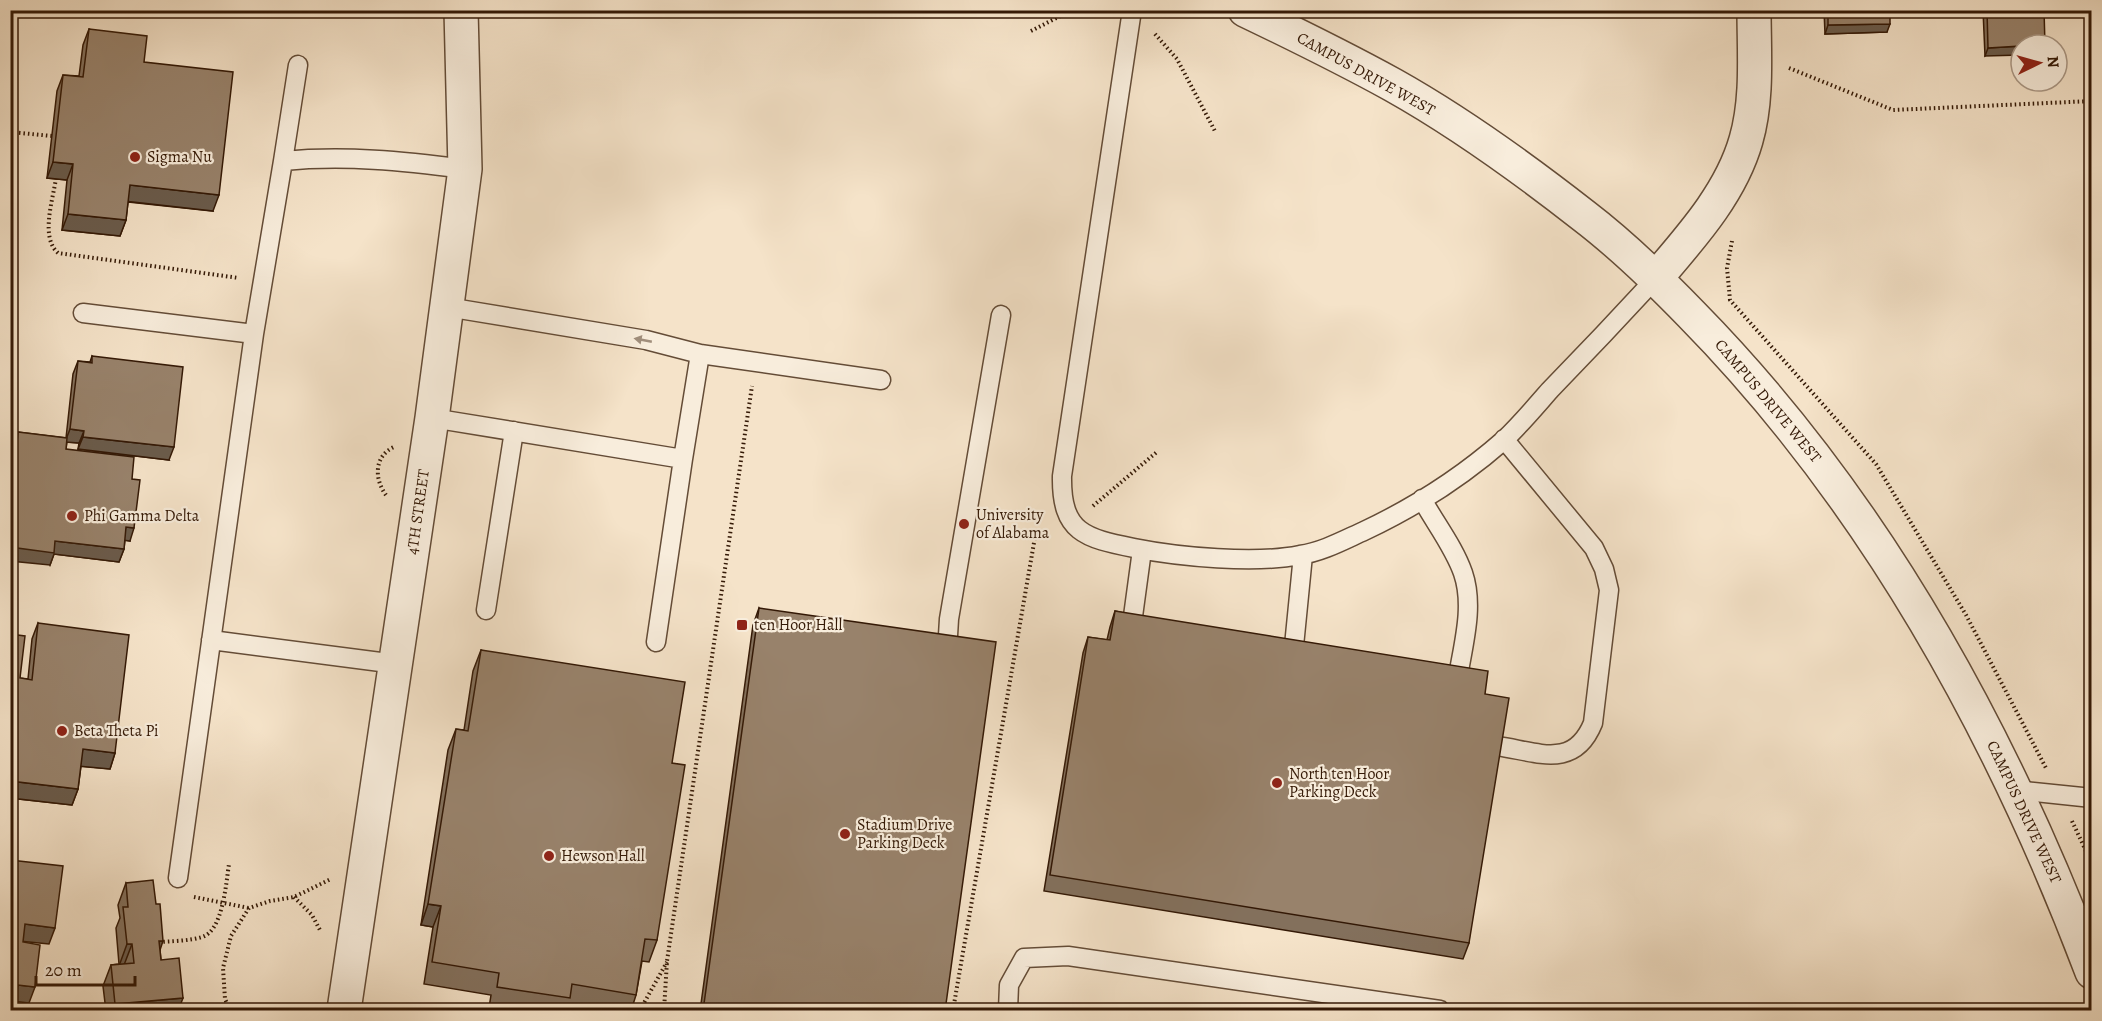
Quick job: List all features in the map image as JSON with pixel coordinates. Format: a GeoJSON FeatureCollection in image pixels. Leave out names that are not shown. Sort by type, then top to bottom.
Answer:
{"type":"FeatureCollection","features":[{"type":"Feature","properties":{"kind":"street","name":"4TH STREET"},"geometry":{"type":"LineString","coordinates":[[344,1011],[432,418],[465,170],[461,10]]}},
{"type":"Feature","properties":{"kind":"street","name":"CAMPUS DRIVE WEST"},"geometry":{"type":"LineString","coordinates":[[1245,10],[1328,50],[1440,114],[1586,217],[1656,278],[1762,390],[1850,505],[1931,634],[1982,723],[2060,888],[2091,972]]}},
{"type":"Feature","properties":{"kind":"street"},"geometry":{"type":"LineString","coordinates":[[1656,278],[1696,231],[1721,194],[1746,140],[1753,99],[1754,10]]}},
{"type":"Feature","properties":{"kind":"lane"},"geometry":{"type":"LineString","coordinates":[[1132,10],[1062,492],[1069,519],[1084,535],[1095,540],[1142,550],[1271,560],[1303,555],[1376,525],[1422,499],[1504,439],[1656,278]]}},
{"type":"Feature","properties":{"kind":"lane"},"geometry":{"type":"LineString","coordinates":[[178,878],[254,334],[298,65]]}},
{"type":"Feature","properties":{"kind":"lane"},"geometry":{"type":"LineString","coordinates":[[283,161],[328,156],[376,158],[465,170]]}},
{"type":"Feature","properties":{"kind":"lane"},"geometry":{"type":"LineString","coordinates":[[447,307],[646,340],[700,354],[881,380]]}},
{"type":"Feature","properties":{"kind":"lane"},"geometry":{"type":"LineString","coordinates":[[83,313],[254,334]]}},
{"type":"Feature","properties":{"kind":"lane"},"geometry":{"type":"LineString","coordinates":[[947,652],[949,619],[1000,315]]}},
{"type":"Feature","properties":{"kind":"lane"},"geometry":{"type":"LineString","coordinates":[[656,642],[682,459],[700,354]]}},
{"type":"Feature","properties":{"kind":"lane"},"geometry":{"type":"LineString","coordinates":[[432,418],[682,459]]}},
{"type":"Feature","properties":{"kind":"lane"},"geometry":{"type":"LineString","coordinates":[[486,610],[514,431]]}},
{"type":"Feature","properties":{"kind":"lane"},"geometry":{"type":"LineString","coordinates":[[1497,746],[1564,755],[1577,748],[1587,736],[1593,723],[1608,620],[1609,590],[1604,569],[1594,548],[1504,439]]}},
{"type":"Feature","properties":{"kind":"lane"},"geometry":{"type":"LineString","coordinates":[[1422,499],[1462,571],[1467,592],[1467,619],[1456,683]]}},
{"type":"Feature","properties":{"kind":"lane"},"geometry":{"type":"LineString","coordinates":[[1131,630],[1142,550]]}},
{"type":"Feature","properties":{"kind":"lane"},"geometry":{"type":"LineString","coordinates":[[1293,656],[1303,555]]}},
{"type":"Feature","properties":{"kind":"lane"},"geometry":{"type":"LineString","coordinates":[[211,639],[396,664]]}},
{"type":"Feature","properties":{"kind":"lane"},"geometry":{"type":"LineString","coordinates":[[2015,790],[2091,798]]}},
{"type":"Feature","properties":{"kind":"lane"},"geometry":{"type":"LineString","coordinates":[[1008,1011],[1009,986],[1024,958],[1068,956],[1440,1011]]}},
{"type":"Feature","properties":{"kind":"path"},"geometry":{"type":"LineString","coordinates":[[1031,31],[1071,10]]}},
{"type":"Feature","properties":{"kind":"path"},"geometry":{"type":"LineString","coordinates":[[1154,34],[1177,59],[1216,134]]}},
{"type":"Feature","properties":{"kind":"path"},"geometry":{"type":"LineString","coordinates":[[1784,77],[1785,67],[1893,110],[2091,101]]}},
{"type":"Feature","properties":{"kind":"path"},"geometry":{"type":"LineString","coordinates":[[10,132],[52,136]]}},
{"type":"Feature","properties":{"kind":"path"},"geometry":{"type":"LineString","coordinates":[[56,178],[49,231],[50,243],[58,253],[262,281]]}},
{"type":"Feature","properties":{"kind":"path"},"geometry":{"type":"LineString","coordinates":[[1733,238],[1727,268],[1730,300],[1876,464],[1966,615],[2059,793],[2091,864]]}},
{"type":"Feature","properties":{"kind":"path"},"geometry":{"type":"LineString","coordinates":[[664,1011],[667,961],[755,362]]}},
{"type":"Feature","properties":{"kind":"path"},"geometry":{"type":"LineString","coordinates":[[392,503],[378,481],[377,469],[380,458],[387,450],[400,444]]}},
{"type":"Feature","properties":{"kind":"path"},"geometry":{"type":"LineString","coordinates":[[1088,509],[1103,500],[1158,451]]}},
{"type":"Feature","properties":{"kind":"path"},"geometry":{"type":"LineString","coordinates":[[953,1011],[1035,537],[1054,525]]}},
{"type":"Feature","properties":{"kind":"path"},"geometry":{"type":"LineString","coordinates":[[154,943],[202,938],[210,934],[217,924],[229,864]]}},
{"type":"Feature","properties":{"kind":"path"},"geometry":{"type":"LineString","coordinates":[[191,896],[249,908],[270,900],[294,897],[337,876]]}},
{"type":"Feature","properties":{"kind":"path"},"geometry":{"type":"LineString","coordinates":[[294,897],[312,915],[322,933]]}},
{"type":"Feature","properties":{"kind":"path"},"geometry":{"type":"LineString","coordinates":[[231,1011],[225,999],[223,968],[231,936],[249,908]]}},
{"type":"Feature","properties":{"kind":"path"},"geometry":{"type":"LineString","coordinates":[[640,1011],[667,961]]}},
{"type":"Feature","properties":{"kind":"building"},"geometry":{"type":"Polygon","coordinates":[[[1828,10],[1890,10],[1890,24],[1828,25],[1828,10]]]}},
{"type":"Feature","properties":{"kind":"building"},"geometry":{"type":"Polygon","coordinates":[[[1987,10],[2044,10],[2045,33],[2009,33],[2009,47],[1988,48],[1987,10]]]}},
{"type":"Feature","properties":{"kind":"building","name":"Sigma Nu"},"geometry":{"type":"Polygon","coordinates":[[[89,29],[147,36],[144,62],[233,72],[219,195],[130,185],[126,220],[68,214],[73,164],[53,162],[63,75],[83,77],[89,29]]]}},
{"type":"Feature","properties":{"kind":"building"},"geometry":{"type":"Polygon","coordinates":[[[92,356],[183,367],[174,447],[83,437],[84,431],[70,429],[78,361],[92,363],[92,356]]]}},
{"type":"Feature","properties":{"kind":"building","name":"Phi Gamma Delta"},"geometry":{"type":"Polygon","coordinates":[[[18,432],[67,438],[66,449],[134,457],[132,479],[140,480],[134,528],[126,527],[124,549],[55,541],[54,553],[10,547],[10,464],[15,464],[18,432]]]}},
{"type":"Feature","properties":{"kind":"building","name":"Stadium Drive Parking Deck"},"geometry":{"type":"Polygon","coordinates":[[[759,608],[996,642],[945,1011],[703,1011],[759,608]]]}},
{"type":"Feature","properties":{"kind":"building","name":"North ten Hoor Parking Deck"},"geometry":{"type":"Polygon","coordinates":[[[1115,611],[1488,671],[1485,694],[1509,698],[1469,943],[1050,875],[1088,637],[1110,640],[1115,611]]]}},
{"type":"Feature","properties":{"kind":"building","name":"Beta Theta Pi"},"geometry":{"type":"Polygon","coordinates":[[[38,623],[129,635],[115,753],[83,749],[78,789],[10,781],[10,634],[25,636],[20,678],[32,680],[38,623]]]}},
{"type":"Feature","properties":{"kind":"building","name":"Hewson Hall"},"geometry":{"type":"Polygon","coordinates":[[[481,650],[685,682],[672,763],[685,765],[657,940],[645,939],[636,995],[572,984],[570,998],[497,987],[499,973],[432,962],[441,906],[428,904],[456,729],[468,731],[481,650]]]}},
{"type":"Feature","properties":{"kind":"building"},"geometry":{"type":"Polygon","coordinates":[[[10,860],[63,866],[55,928],[25,924],[23,942],[40,945],[35,987],[18,985],[16,1003],[32,1005],[32,1011],[10,1011],[10,860]]]}},
{"type":"Feature","properties":{"kind":"building"},"geometry":{"type":"Polygon","coordinates":[[[153,880],[156,904],[160,904],[163,941],[159,941],[161,960],[179,958],[183,998],[115,1004],[111,965],[134,963],[132,944],[127,944],[123,907],[128,907],[126,883],[153,880]]]}},
{"type":"Feature","properties":{"kind":"place","name":"Sigma Nu"},"geometry":{"type":"Point","coordinates":[135,157]}},
{"type":"Feature","properties":{"kind":"place","name":"Phi Gamma Delta"},"geometry":{"type":"Point","coordinates":[72,516]}},
{"type":"Feature","properties":{"kind":"place","name":"University of Alabama"},"geometry":{"type":"Point","coordinates":[964,524]}},
{"type":"Feature","properties":{"kind":"place","name":"ten Hoor Hall"},"geometry":{"type":"Point","coordinates":[742,625]}},
{"type":"Feature","properties":{"kind":"place","name":"Beta Theta Pi"},"geometry":{"type":"Point","coordinates":[62,731]}},
{"type":"Feature","properties":{"kind":"place","name":"North ten Hoor Parking Deck"},"geometry":{"type":"Point","coordinates":[1277,783]}},
{"type":"Feature","properties":{"kind":"place","name":"Stadium Drive Parking Deck"},"geometry":{"type":"Point","coordinates":[845,834]}},
{"type":"Feature","properties":{"kind":"place","name":"Hewson Hall"},"geometry":{"type":"Point","coordinates":[549,856]}}]}
